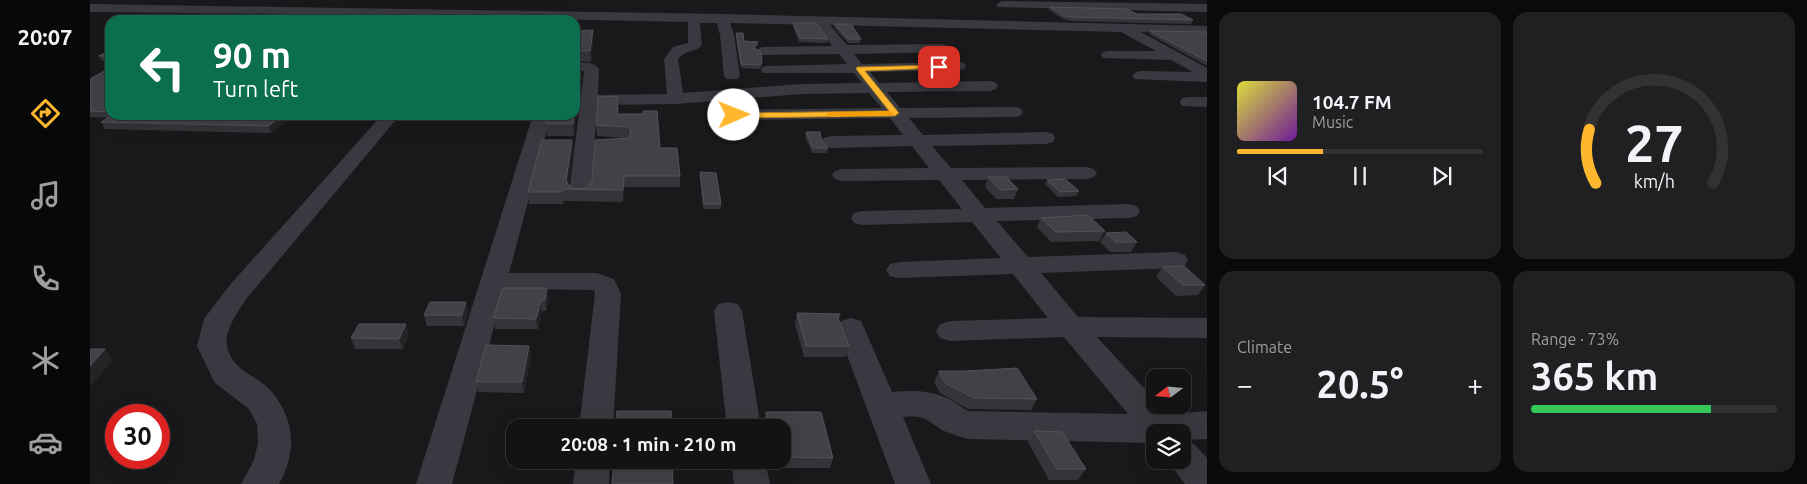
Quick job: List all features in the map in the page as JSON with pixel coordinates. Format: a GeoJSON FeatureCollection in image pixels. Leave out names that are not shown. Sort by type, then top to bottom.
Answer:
{"type":"FeatureCollection","features":[{"type":"Feature","properties":{"kind":"street"},"geometry":{"type":"LineString","coordinates":[[293,10],[312,0]]}},
{"type":"Feature","properties":{"kind":"street"},"geometry":{"type":"LineString","coordinates":[[1162,0],[1207,8]]}},
{"type":"Feature","properties":{"kind":"street"},"geometry":{"type":"LineString","coordinates":[[1002,5],[1182,4],[1207,0]]}},
{"type":"Feature","properties":{"kind":"street"},"geometry":{"type":"LineString","coordinates":[[1182,4],[1194,16],[1207,23]]}},
{"type":"Feature","properties":{"kind":"street"},"geometry":{"type":"LineString","coordinates":[[1087,6],[1207,76]]}},
{"type":"Feature","properties":{"kind":"street"},"geometry":{"type":"LineString","coordinates":[[1018,11],[1087,6],[1207,16]]}},
{"type":"Feature","properties":{"kind":"street"},"geometry":{"type":"LineString","coordinates":[[90,8],[293,10],[423,15]]}},
{"type":"Feature","properties":{"kind":"street"},"geometry":{"type":"LineString","coordinates":[[564,15],[652,13],[694,18],[759,20],[1119,26],[1207,30]]}},
{"type":"Feature","properties":{"kind":"street"},"geometry":{"type":"LineString","coordinates":[[676,99],[671,59],[678,50],[695,45],[694,18]]}},
{"type":"Feature","properties":{"kind":"street"},"geometry":{"type":"LineString","coordinates":[[722,18],[727,34],[732,76]]}},
{"type":"Feature","properties":{"kind":"street"},"geometry":{"type":"LineString","coordinates":[[759,20],[762,51],[770,75],[860,69],[959,66]]}},
{"type":"Feature","properties":{"kind":"street"},"geometry":{"type":"LineString","coordinates":[[819,21],[1071,327],[1157,424]]}},
{"type":"Feature","properties":{"kind":"street"},"geometry":{"type":"LineString","coordinates":[[762,51],[943,48]]}},
{"type":"Feature","properties":{"kind":"street"},"geometry":{"type":"LineString","coordinates":[[1108,55],[1175,56]]}},
{"type":"Feature","properties":{"kind":"street"},"geometry":{"type":"LineString","coordinates":[[580,67],[592,69],[589,100],[580,119]]}},
{"type":"Feature","properties":{"kind":"street"},"geometry":{"type":"LineString","coordinates":[[1140,76],[1207,76]]}},
{"type":"Feature","properties":{"kind":"street"},"geometry":{"type":"LineString","coordinates":[[589,100],[676,99],[777,93],[802,89],[990,86]]}},
{"type":"Feature","properties":{"kind":"street"},"geometry":{"type":"LineString","coordinates":[[1188,102],[1207,102]]}},
{"type":"Feature","properties":{"kind":"street"},"geometry":{"type":"LineString","coordinates":[[734,115],[1014,112]]}},
{"type":"Feature","properties":{"kind":"street"},"geometry":{"type":"LineString","coordinates":[[259,484],[271,465],[275,443],[273,424],[260,400],[226,375],[212,346],[218,319],[238,292],[387,120]]}},
{"type":"Feature","properties":{"kind":"street"},"geometry":{"type":"LineString","coordinates":[[546,120],[568,144],[580,193]]}},
{"type":"Feature","properties":{"kind":"street"},"geometry":{"type":"LineString","coordinates":[[434,484],[493,281],[579,120]]}},
{"type":"Feature","properties":{"kind":"street"},"geometry":{"type":"LineString","coordinates":[[831,142],[1046,138]]}},
{"type":"Feature","properties":{"kind":"street"},"geometry":{"type":"LineString","coordinates":[[842,175],[1087,173]]}},
{"type":"Feature","properties":{"kind":"street"},"geometry":{"type":"LineString","coordinates":[[862,218],[1130,211]]}},
{"type":"Feature","properties":{"kind":"street"},"geometry":{"type":"LineString","coordinates":[[899,270],[1176,260]]}},
{"type":"Feature","properties":{"kind":"street"},"geometry":{"type":"LineString","coordinates":[[493,281],[597,281],[605,284],[608,294],[597,419]]}},
{"type":"Feature","properties":{"kind":"street"},"geometry":{"type":"LineString","coordinates":[[728,311],[743,419]]}},
{"type":"Feature","properties":{"kind":"street"},"geometry":{"type":"LineString","coordinates":[[950,331],[1071,327],[1207,328]]}},
{"type":"Feature","properties":{"kind":"street"},"geometry":{"type":"LineString","coordinates":[[851,328],[912,484]]}},
{"type":"Feature","properties":{"kind":"street"},"geometry":{"type":"LineString","coordinates":[[882,406],[920,403],[935,407],[955,422],[968,425],[1146,430]]}},
{"type":"Feature","properties":{"kind":"street"},"geometry":{"type":"LineString","coordinates":[[1191,427],[1207,425]]}},
{"type":"Feature","properties":{"kind":"street"},"geometry":{"type":"LineString","coordinates":[[1191,465],[1207,484]]}},
{"type":"Feature","properties":{"kind":"street"},"geometry":{"type":"LineString","coordinates":[[591,484],[592,469]]}},
{"type":"Feature","properties":{"kind":"street"},"geometry":{"type":"LineString","coordinates":[[750,469],[752,484]]}},
{"type":"Feature","properties":{"kind":"building"},"geometry":{"type":"Polygon","coordinates":[[[1050,7],[1126,9],[1137,14],[1181,14],[1193,20],[1072,17],[1064,16],[1050,7]]]}},
{"type":"Feature","properties":{"kind":"building"},"geometry":{"type":"Polygon","coordinates":[[[793,23],[816,23],[828,39],[800,38],[793,23]]]}},
{"type":"Feature","properties":{"kind":"building"},"geometry":{"type":"Polygon","coordinates":[[[835,24],[851,24],[861,39],[848,39],[835,24]]]}},
{"type":"Feature","properties":{"kind":"building"},"geometry":{"type":"Polygon","coordinates":[[[593,30],[590,51],[580,50],[580,31],[593,30]]]}},
{"type":"Feature","properties":{"kind":"building"},"geometry":{"type":"Polygon","coordinates":[[[1150,31],[1207,32],[1207,61],[1150,31]]]}},
{"type":"Feature","properties":{"kind":"building"},"geometry":{"type":"Polygon","coordinates":[[[736,33],[743,33],[744,41],[758,42],[754,48],[761,52],[762,62],[760,65],[741,64],[736,33]]]}},
{"type":"Feature","properties":{"kind":"building"},"geometry":{"type":"Polygon","coordinates":[[[105,71],[105,112],[90,111],[90,79],[105,71]]]}},
{"type":"Feature","properties":{"kind":"building"},"geometry":{"type":"Polygon","coordinates":[[[618,96],[617,114],[643,114],[643,111],[657,111],[660,148],[677,148],[680,176],[624,176],[623,190],[563,189],[562,192],[528,192],[542,140],[572,140],[566,181],[571,188],[587,188],[592,181],[595,140],[629,138],[631,132],[628,127],[596,125],[598,97],[618,96]]]}},
{"type":"Feature","properties":{"kind":"building"},"geometry":{"type":"Polygon","coordinates":[[[105,120],[276,120],[268,126],[101,122],[105,120]]]}},
{"type":"Feature","properties":{"kind":"building"},"geometry":{"type":"Polygon","coordinates":[[[547,120],[573,120],[573,124],[546,124],[547,120]]]}},
{"type":"Feature","properties":{"kind":"building"},"geometry":{"type":"Polygon","coordinates":[[[806,132],[820,132],[821,138],[828,148],[813,148],[806,132]]]}},
{"type":"Feature","properties":{"kind":"building"},"geometry":{"type":"Polygon","coordinates":[[[700,172],[716,173],[721,204],[704,204],[700,172]]]}},
{"type":"Feature","properties":{"kind":"building"},"geometry":{"type":"Polygon","coordinates":[[[988,177],[1006,177],[1018,189],[1000,190],[988,177]]]}},
{"type":"Feature","properties":{"kind":"building"},"geometry":{"type":"Polygon","coordinates":[[[1065,179],[1079,191],[1060,192],[1047,180],[1065,179]]]}},
{"type":"Feature","properties":{"kind":"building"},"geometry":{"type":"Polygon","coordinates":[[[1088,215],[1105,231],[1056,232],[1041,218],[1088,215]]]}},
{"type":"Feature","properties":{"kind":"building"},"geometry":{"type":"Polygon","coordinates":[[[1126,232],[1137,242],[1116,242],[1106,233],[1126,232]]]}},
{"type":"Feature","properties":{"kind":"building"},"geometry":{"type":"Polygon","coordinates":[[[1184,266],[1205,285],[1183,285],[1162,267],[1184,266]]]}},
{"type":"Feature","properties":{"kind":"building"},"geometry":{"type":"Polygon","coordinates":[[[503,288],[547,288],[545,300],[541,300],[536,319],[493,318],[503,288]]]}},
{"type":"Feature","properties":{"kind":"building"},"geometry":{"type":"Polygon","coordinates":[[[430,302],[466,302],[462,315],[424,315],[430,302]]]}},
{"type":"Feature","properties":{"kind":"building"},"geometry":{"type":"Polygon","coordinates":[[[797,313],[840,314],[838,318],[849,346],[806,346],[797,313]]]}},
{"type":"Feature","properties":{"kind":"building"},"geometry":{"type":"Polygon","coordinates":[[[359,324],[406,324],[399,339],[351,338],[359,324]]]}},
{"type":"Feature","properties":{"kind":"building"},"geometry":{"type":"Polygon","coordinates":[[[486,345],[529,346],[522,382],[476,382],[486,345]]]}},
{"type":"Feature","properties":{"kind":"building"},"geometry":{"type":"Polygon","coordinates":[[[90,349],[105,349],[90,366],[90,349]]]}},
{"type":"Feature","properties":{"kind":"building"},"geometry":{"type":"Polygon","coordinates":[[[1017,368],[1037,399],[974,398],[945,383],[939,371],[966,371],[1017,368]]]}},
{"type":"Feature","properties":{"kind":"building"},"geometry":{"type":"Polygon","coordinates":[[[617,411],[671,411],[671,419],[617,419],[617,411]]]}},
{"type":"Feature","properties":{"kind":"building"},"geometry":{"type":"Polygon","coordinates":[[[766,412],[821,412],[833,458],[791,457],[791,419],[767,419],[766,412]]]}},
{"type":"Feature","properties":{"kind":"building"},"geometry":{"type":"Polygon","coordinates":[[[1034,431],[1062,432],[1086,469],[1057,469],[1034,431]]]}},
{"type":"Feature","properties":{"kind":"building"},"geometry":{"type":"Polygon","coordinates":[[[613,469],[672,469],[673,484],[612,484],[613,469]]]}},
{"type":"Feature","properties":{"kind":"slow traffic"},"geometry":{"type":"LineString","coordinates":[[830,114],[890,113]]}},
{"type":"Feature","properties":{"kind":"route"},"geometry":{"type":"LineString","coordinates":[[734,115],[895,113],[873,88],[860,69],[939,67]]}}]}
